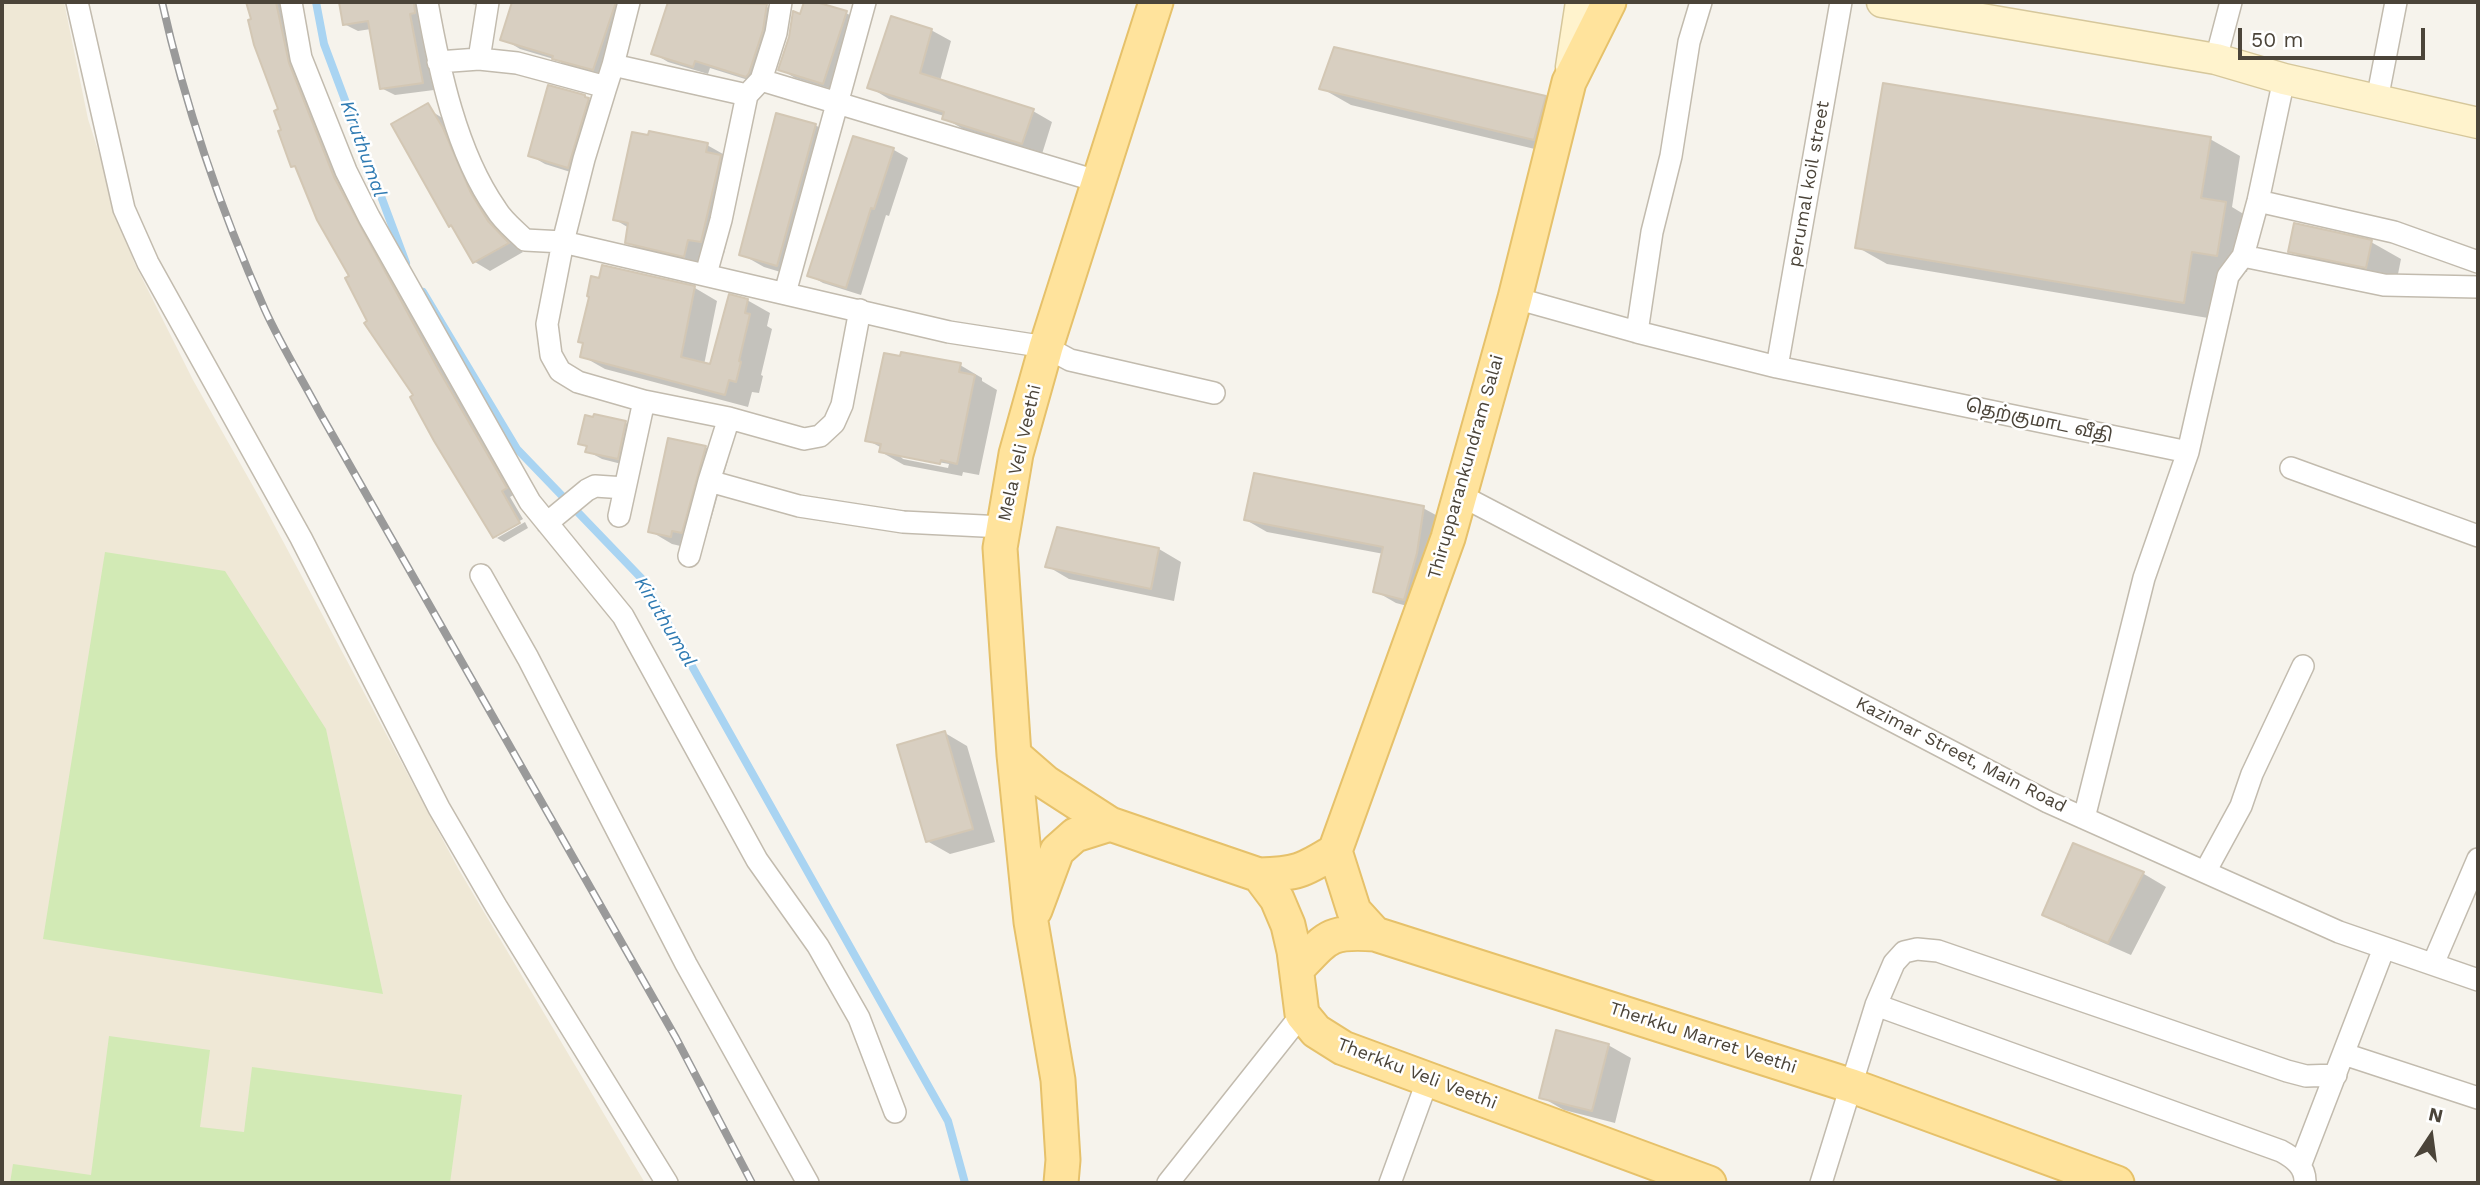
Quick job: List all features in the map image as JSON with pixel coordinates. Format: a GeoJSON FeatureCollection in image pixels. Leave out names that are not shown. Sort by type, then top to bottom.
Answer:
{"type":"FeatureCollection","features":[{"type":"Feature","properties":{"kind":"main road","name":"Mela Veli Veethi"},"geometry":{"type":"LineString","coordinates":[[1031,922],[1014,755],[1000,548],[1016,454],[1046,347],[1156,2]]}},
{"type":"Feature","properties":{"kind":"main road","name":"Thirupparankundram Salai"},"geometry":{"type":"LineString","coordinates":[[1335,851],[1443,551],[1515,298],[1569,82],[1609,2]]}},
{"type":"Feature","properties":{"kind":"main road"},"geometry":{"type":"LineString","coordinates":[[1014,755],[1045,782],[1110,824],[1259,875],[1291,874],[1335,851],[1354,911],[1375,934]]}},
{"type":"Feature","properties":{"kind":"main road"},"geometry":{"type":"LineString","coordinates":[[1061,1183],[1063,1160],[1058,1080],[1031,922],[1048,869],[1058,851],[1075,835],[1110,824]]}},
{"type":"Feature","properties":{"kind":"main road"},"geometry":{"type":"LineString","coordinates":[[1259,875],[1277,899],[1288,925],[1302,1014]]}},
{"type":"Feature","properties":{"kind":"main road","name":"Therkku Marret Veethi"},"geometry":{"type":"LineString","coordinates":[[1297,969],[1327,938],[1344,932],[1375,934],[1852,1086],[2117,1183]]}},
{"type":"Feature","properties":{"kind":"main road","name":"Therkku Veli Veethi"},"geometry":{"type":"LineString","coordinates":[[1302,1014],[1316,1031],[1343,1048],[1709,1183]]}},
{"type":"Feature","properties":{"kind":"street"},"geometry":{"type":"LineString","coordinates":[[77,2],[124,209],[148,263],[301,538],[439,808],[496,906],[667,1183]]}},
{"type":"Feature","properties":{"kind":"street"},"geometry":{"type":"LineString","coordinates":[[291,2],[301,58],[346,172],[394,261],[530,502],[623,616],[757,860],[818,946],[859,1018],[895,1112]]}},
{"type":"Feature","properties":{"kind":"street"},"geometry":{"type":"LineString","coordinates":[[427,2],[438,62],[470,164],[496,211],[525,240],[563,242],[949,332],[1046,347],[1070,360],[1214,393]]}},
{"type":"Feature","properties":{"kind":"street"},"geometry":{"type":"LineString","coordinates":[[479,59],[488,2]]}},
{"type":"Feature","properties":{"kind":"street"},"geometry":{"type":"LineString","coordinates":[[629,2],[584,159],[563,242],[547,324],[551,355],[560,371],[578,382],[644,401],[729,418],[804,439],[820,436],[834,423],[842,405],[860,310]]}},
{"type":"Feature","properties":{"kind":"street"},"geometry":{"type":"LineString","coordinates":[[706,274],[754,87],[776,33],[781,2]]}},
{"type":"Feature","properties":{"kind":"street"},"geometry":{"type":"LineString","coordinates":[[785,293],[865,2]]}},
{"type":"Feature","properties":{"kind":"street"},"geometry":{"type":"LineString","coordinates":[[1569,82],[1581,2]]}},
{"type":"Feature","properties":{"kind":"street"},"geometry":{"type":"LineString","coordinates":[[1637,332],[1652,232],[1671,156],[1689,43],[1701,2]]}},
{"type":"Feature","properties":{"kind":"street","name":"perumal koil street"},"geometry":{"type":"LineString","coordinates":[[1777,367],[1841,2]]}},
{"type":"Feature","properties":{"kind":"street"},"geometry":{"type":"LineString","coordinates":[[1882,2],[2216,59],[2284,79],[2478,123]]}},
{"type":"Feature","properties":{"kind":"street"},"geometry":{"type":"LineString","coordinates":[[2216,59],[2231,2]]}},
{"type":"Feature","properties":{"kind":"street"},"geometry":{"type":"LineString","coordinates":[[2377,100],[2396,2]]}},
{"type":"Feature","properties":{"kind":"street"},"geometry":{"type":"LineString","coordinates":[[438,62],[479,59],[517,63],[606,87]]}},
{"type":"Feature","properties":{"kind":"street"},"geometry":{"type":"LineString","coordinates":[[613,65],[837,103],[1100,182]]}},
{"type":"Feature","properties":{"kind":"street"},"geometry":{"type":"LineString","coordinates":[[2084,818],[2144,578],[2188,452],[2228,276],[2243,256],[2258,201],[2284,79]]}},
{"type":"Feature","properties":{"kind":"street"},"geometry":{"type":"LineString","coordinates":[[2258,201],[2394,232],[2478,262]]}},
{"type":"Feature","properties":{"kind":"street"},"geometry":{"type":"LineString","coordinates":[[2243,256],[2384,285],[2478,287]]}},
{"type":"Feature","properties":{"kind":"street","name":"தெற்குமாட வீதி"},"geometry":{"type":"LineString","coordinates":[[1515,298],[1777,367],[2188,452]]}},
{"type":"Feature","properties":{"kind":"street"},"geometry":{"type":"LineString","coordinates":[[619,516],[644,401]]}},
{"type":"Feature","properties":{"kind":"street"},"geometry":{"type":"LineString","coordinates":[[689,556],[729,418]]}},
{"type":"Feature","properties":{"kind":"street"},"geometry":{"type":"LineString","coordinates":[[2291,468],[2478,536]]}},
{"type":"Feature","properties":{"kind":"street"},"geometry":{"type":"LineString","coordinates":[[709,481],[799,506],[903,522],[1003,527]]}},
{"type":"Feature","properties":{"kind":"street"},"geometry":{"type":"LineString","coordinates":[[547,523],[595,486],[625,488]]}},
{"type":"Feature","properties":{"kind":"street","name":"Kazimar Street, Main Road"},"geometry":{"type":"LineString","coordinates":[[1460,495],[2048,802],[2339,932],[2478,980]]}},
{"type":"Feature","properties":{"kind":"street"},"geometry":{"type":"LineString","coordinates":[[481,575],[528,658],[686,964],[808,1183]]}},
{"type":"Feature","properties":{"kind":"street"},"geometry":{"type":"LineString","coordinates":[[2205,872],[2241,806],[2252,774],[2303,666]]}},
{"type":"Feature","properties":{"kind":"street"},"geometry":{"type":"LineString","coordinates":[[2433,964],[2478,859]]}},
{"type":"Feature","properties":{"kind":"street"},"geometry":{"type":"LineString","coordinates":[[2303,1174],[2336,1075],[2385,948]]}},
{"type":"Feature","properties":{"kind":"street"},"geometry":{"type":"LineString","coordinates":[[1821,1183],[1876,1005],[1894,963],[1904,951],[1938,951],[2287,1071],[2306,1076],[2336,1075]]}},
{"type":"Feature","properties":{"kind":"street"},"geometry":{"type":"LineString","coordinates":[[1876,1005],[2281,1152],[2291,1156],[2303,1174]]}},
{"type":"Feature","properties":{"kind":"street"},"geometry":{"type":"LineString","coordinates":[[1168,1183],[1302,1014]]}},
{"type":"Feature","properties":{"kind":"street"},"geometry":{"type":"LineString","coordinates":[[2344,1054],[2478,1098]]}},
{"type":"Feature","properties":{"kind":"street"},"geometry":{"type":"LineString","coordinates":[[1390,1183],[1428,1079]]}},
{"type":"Feature","properties":{"kind":"shaded area"},"geometry":{"type":"Polygon","coordinates":[[[2,2],[64,2],[88,119],[134,262],[193,380],[262,502],[459,870],[645,1183],[2,1183],[2,2]]]}},
{"type":"Feature","properties":{"kind":"green space"},"geometry":{"type":"Polygon","coordinates":[[[105,552],[225,571],[326,729],[383,994],[43,939],[105,552]]]}},
{"type":"Feature","properties":{"kind":"green space"},"geometry":{"type":"Polygon","coordinates":[[[109,1036],[210,1050],[200,1127],[244,1132],[252,1067],[462,1095],[450,1183],[10,1183],[13,1164],[91,1175],[109,1036]]]}},
{"type":"Feature","properties":{"kind":"building"},"geometry":{"type":"Polygon","coordinates":[[[246,2],[276,2],[289,63],[334,177],[437,367],[507,488],[502,491],[520,523],[493,538],[434,441],[410,397],[413,395],[364,323],[367,321],[345,278],[349,276],[317,220],[295,166],[291,167],[278,131],[281,130],[274,111],[278,109],[254,45],[246,2]]]}},
{"type":"Feature","properties":{"kind":"building"},"geometry":{"type":"Polygon","coordinates":[[[339,2],[414,2],[415,13],[410,14],[423,83],[380,89],[368,21],[343,25],[339,2]]]}},
{"type":"Feature","properties":{"kind":"building"},"geometry":{"type":"Polygon","coordinates":[[[512,2],[616,2],[593,70],[552,59],[553,56],[500,40],[512,2]]]}},
{"type":"Feature","properties":{"kind":"building"},"geometry":{"type":"Polygon","coordinates":[[[668,2],[767,4],[763,30],[746,77],[695,61],[693,67],[651,54],[668,2]]]}},
{"type":"Feature","properties":{"kind":"building"},"geometry":{"type":"Polygon","coordinates":[[[804,2],[816,2],[847,11],[823,84],[778,70],[789,37],[793,11],[800,14],[804,2]]]}},
{"type":"Feature","properties":{"kind":"building"},"geometry":{"type":"Polygon","coordinates":[[[891,16],[932,29],[920,73],[1034,109],[1022,144],[942,119],[944,112],[867,88],[891,16]]]}},
{"type":"Feature","properties":{"kind":"building"},"geometry":{"type":"Polygon","coordinates":[[[1334,47],[1546,96],[1534,140],[1319,89],[1334,47]]]}},
{"type":"Feature","properties":{"kind":"building"},"geometry":{"type":"Polygon","coordinates":[[[1883,83],[2211,137],[2201,198],[2226,202],[2217,256],[2192,252],[2184,303],[1855,248],[1883,83]]]}},
{"type":"Feature","properties":{"kind":"building"},"geometry":{"type":"Polygon","coordinates":[[[548,85],[589,98],[568,168],[528,156],[548,85]]]}},
{"type":"Feature","properties":{"kind":"building"},"geometry":{"type":"Polygon","coordinates":[[[428,103],[443,128],[471,193],[488,221],[509,243],[473,263],[451,225],[449,227],[391,124],[428,103]]]}},
{"type":"Feature","properties":{"kind":"building"},"geometry":{"type":"Polygon","coordinates":[[[776,113],[816,124],[777,266],[739,255],[776,113]]]}},
{"type":"Feature","properties":{"kind":"building"},"geometry":{"type":"Polygon","coordinates":[[[649,131],[708,143],[706,152],[721,155],[701,242],[688,240],[684,257],[625,243],[628,223],[613,220],[632,132],[648,135],[649,131]]]}},
{"type":"Feature","properties":{"kind":"building"},"geometry":{"type":"Polygon","coordinates":[[[853,136],[894,148],[874,209],[871,208],[846,288],[807,276],[853,136]]]}},
{"type":"Feature","properties":{"kind":"building"},"geometry":{"type":"Polygon","coordinates":[[[2294,223],[2372,240],[2366,268],[2288,252],[2294,223]]]}},
{"type":"Feature","properties":{"kind":"building"},"geometry":{"type":"Polygon","coordinates":[[[602,265],[695,286],[681,357],[710,364],[729,294],[748,299],[745,313],[750,314],[739,361],[741,362],[736,382],[729,380],[725,395],[580,357],[583,343],[578,342],[591,276],[599,278],[602,265]]]}},
{"type":"Feature","properties":{"kind":"building"},"geometry":{"type":"Polygon","coordinates":[[[901,352],[961,363],[959,372],[975,375],[957,464],[941,460],[940,464],[879,452],[881,444],[865,441],[884,353],[900,356],[901,352]]]}},
{"type":"Feature","properties":{"kind":"building"},"geometry":{"type":"Polygon","coordinates":[[[594,414],[626,421],[618,459],[585,452],[587,446],[578,444],[585,415],[593,417],[594,414]]]}},
{"type":"Feature","properties":{"kind":"building"},"geometry":{"type":"Polygon","coordinates":[[[668,438],[706,446],[682,533],[672,531],[671,537],[648,532],[668,438]]]}},
{"type":"Feature","properties":{"kind":"building"},"geometry":{"type":"Polygon","coordinates":[[[1254,473],[1424,506],[1417,553],[1404,600],[1373,592],[1383,547],[1244,520],[1254,473]]]}},
{"type":"Feature","properties":{"kind":"building"},"geometry":{"type":"Polygon","coordinates":[[[1057,527],[1159,548],[1151,589],[1045,567],[1057,527]]]}},
{"type":"Feature","properties":{"kind":"building"},"geometry":{"type":"Polygon","coordinates":[[[945,731],[973,829],[926,842],[897,745],[945,731]]]}},
{"type":"Feature","properties":{"kind":"building"},"geometry":{"type":"Polygon","coordinates":[[[2073,843],[2144,872],[2108,943],[2042,915],[2073,843]]]}},
{"type":"Feature","properties":{"kind":"building"},"geometry":{"type":"Polygon","coordinates":[[[1556,1030],[1609,1044],[1592,1111],[1539,1098],[1556,1030]]]}},
{"type":"Feature","properties":{"kind":"waterway","name":"Kiruthumal"},"geometry":{"type":"LineString","coordinates":[[316,2],[324,44],[406,263]]}},
{"type":"Feature","properties":{"kind":"waterway","name":"Kiruthumal"},"geometry":{"type":"LineString","coordinates":[[423,292],[517,449],[644,581],[948,1121],[965,1183]]}},
{"type":"Feature","properties":{"kind":"railway"},"geometry":{"type":"LineString","coordinates":[[162,2],[206,158],[234,235],[271,323],[676,1038],[752,1183]]}}]}
